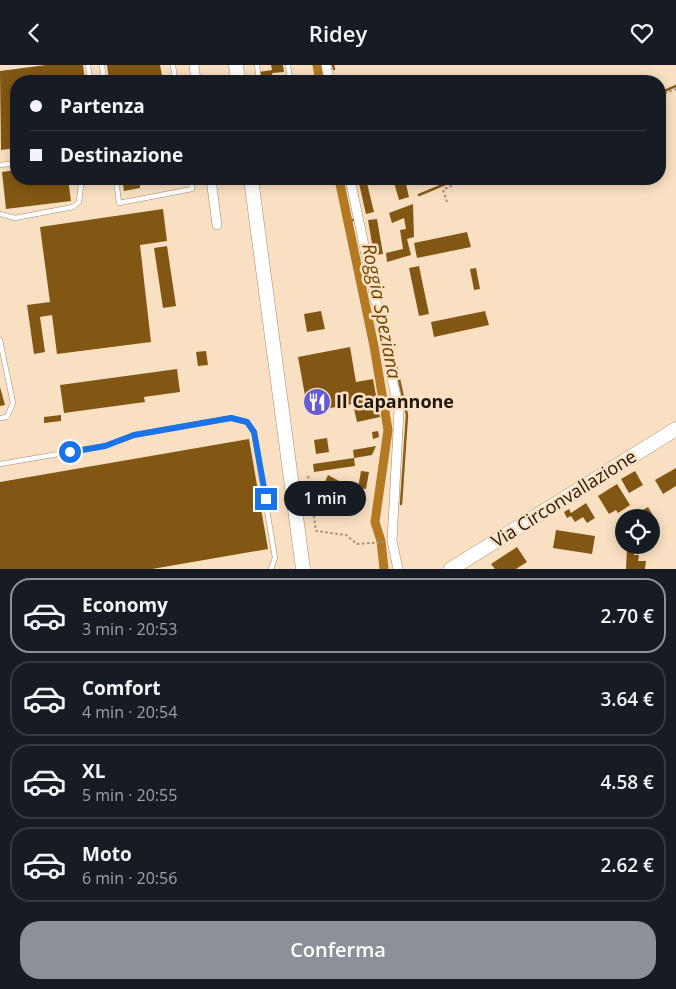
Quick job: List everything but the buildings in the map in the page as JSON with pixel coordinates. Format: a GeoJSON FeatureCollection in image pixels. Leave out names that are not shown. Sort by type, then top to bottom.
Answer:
{"type":"FeatureCollection","features":[{"type":"Feature","properties":{"kind":"main road"},"geometry":{"type":"LineString","coordinates":[[252,185],[303,569]]}},
{"type":"Feature","properties":{"kind":"main road","name":"Via Circonvallazione"},"geometry":{"type":"LineString","coordinates":[[451,569],[676,429]]}},
{"type":"Feature","properties":{"kind":"street"},"geometry":{"type":"LineString","coordinates":[[212,185],[218,225]]}},
{"type":"Feature","properties":{"kind":"street"},"geometry":{"type":"LineString","coordinates":[[351,185],[399,411],[392,541],[398,569]]}},
{"type":"Feature","properties":{"kind":"lane"},"geometry":{"type":"LineString","coordinates":[[0,214],[15,218],[73,207],[79,202],[81,185]]}},
{"type":"Feature","properties":{"kind":"lane"},"geometry":{"type":"LineString","coordinates":[[117,185],[119,203],[192,189],[192,185]]}},
{"type":"Feature","properties":{"kind":"lane"},"geometry":{"type":"LineString","coordinates":[[0,340],[13,403],[7,417],[0,418]]}},
{"type":"Feature","properties":{"kind":"lane"},"geometry":{"type":"LineString","coordinates":[[0,464],[105,446],[134,435],[231,418],[247,422],[254,432],[268,515],[275,558],[271,569]]}},
{"type":"Feature","properties":{"kind":"path"},"geometry":{"type":"LineString","coordinates":[[447,202],[443,189],[451,185]]}},
{"type":"Feature","properties":{"kind":"path"},"geometry":{"type":"LineString","coordinates":[[308,476],[316,531],[346,535],[357,544],[386,541]]}},
{"type":"Feature","properties":{"kind":"waterway","name":"Roggia Speziana"},"geometry":{"type":"LineString","coordinates":[[317,65],[319,75]]}},
{"type":"Feature","properties":{"kind":"waterway"},"geometry":{"type":"LineString","coordinates":[[333,65],[334,69]]}},
{"type":"Feature","properties":{"kind":"waterway"},"geometry":{"type":"LineString","coordinates":[[666,90],[676,86]]}},
{"type":"Feature","properties":{"kind":"waterway","name":"Roggia Speziana"},"geometry":{"type":"LineString","coordinates":[[340,185],[374,346],[388,430],[375,522],[381,541],[384,569]]}},
{"type":"Feature","properties":{"kind":"waterway"},"geometry":{"type":"LineString","coordinates":[[419,195],[443,185]]}},
{"type":"Feature","properties":{"kind":"waterway","name":"Roggia Speziana"},"geometry":{"type":"LineString","coordinates":[[348,221],[353,220]]}},
{"type":"Feature","properties":{"kind":"waterway"},"geometry":{"type":"LineString","coordinates":[[388,330],[407,415],[401,504]]}},
{"type":"Feature","properties":{"kind":"place","name":"Il Capannone"},"geometry":{"type":"Point","coordinates":[317,402]}},
{"type":"Feature","properties":{"kind":"route"},"geometry":{"type":"LineString","coordinates":[[70,452],[105,446],[134,435],[231,418],[247,422],[254,432],[266,499]]}}]}
